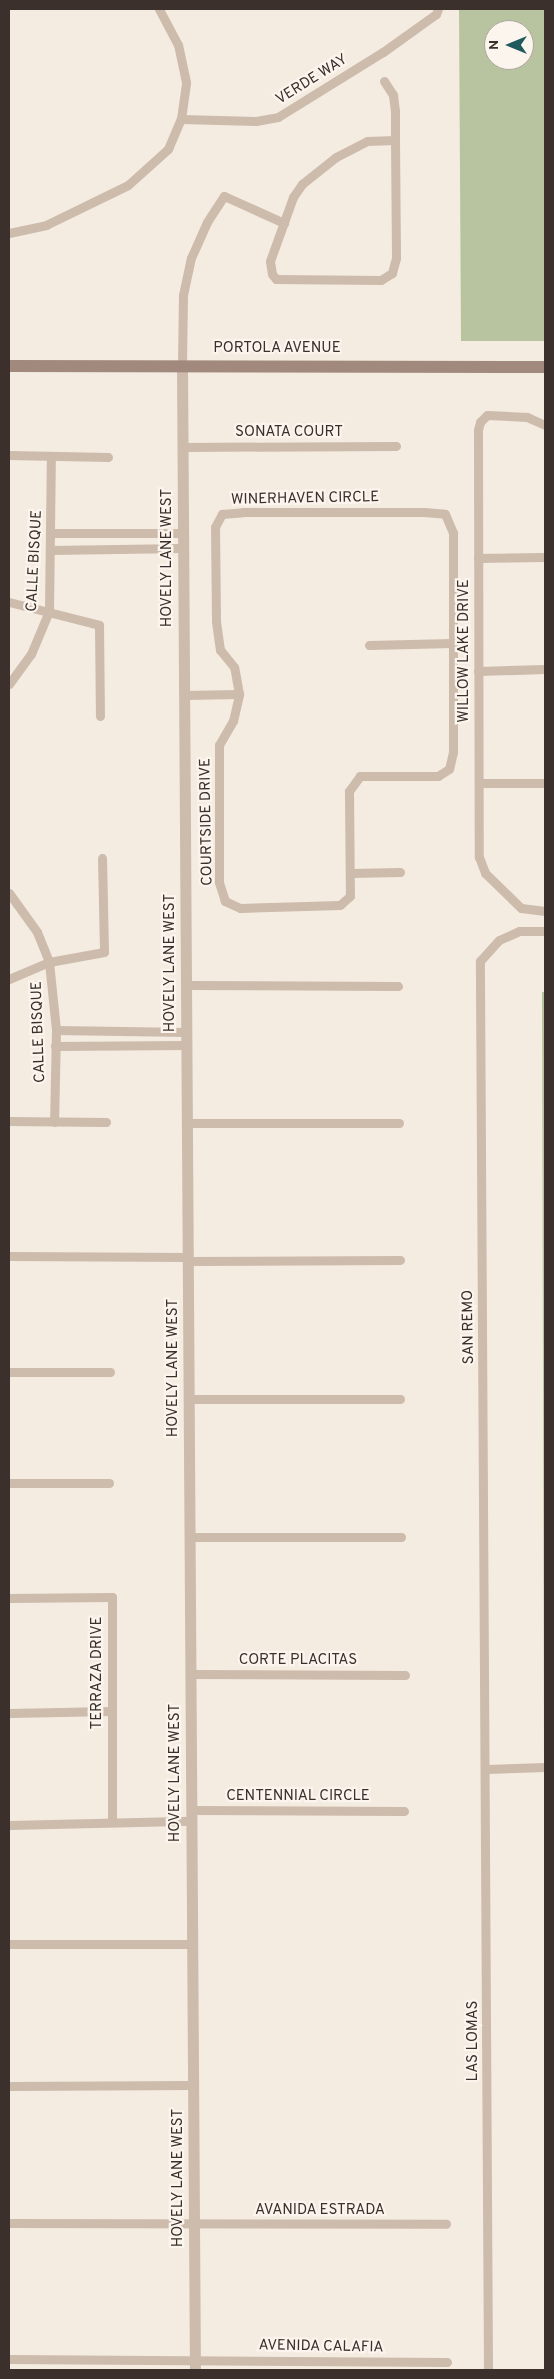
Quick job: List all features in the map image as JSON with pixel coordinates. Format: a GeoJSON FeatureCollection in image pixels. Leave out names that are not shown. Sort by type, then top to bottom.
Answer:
{"type":"FeatureCollection","features":[{"type":"Feature","properties":{"kind":"main road","name":"PORTOLA AVENUE"},"geometry":{"type":"LineString","coordinates":[[9,366],[545,367]]}},
{"type":"Feature","properties":{"kind":"street"},"geometry":{"type":"LineString","coordinates":[[9,233],[46,225],[128,185],[168,149],[181,119],[186,82],[178,45],[159,9]]}},
{"type":"Feature","properties":{"kind":"street","name":"VERDE WAY"},"geometry":{"type":"LineString","coordinates":[[181,119],[256,121],[278,117],[383,52],[436,14],[438,9]]}},
{"type":"Feature","properties":{"kind":"street"},"geometry":{"type":"LineString","coordinates":[[384,81],[393,95],[395,140],[396,258],[392,273],[381,280],[282,281],[272,274],[270,261],[293,197],[317,171],[367,142],[395,140]]}},
{"type":"Feature","properties":{"kind":"street"},"geometry":{"type":"LineString","coordinates":[[182,365],[183,294],[189,267],[207,222],[224,196],[284,223]]}},
{"type":"Feature","properties":{"kind":"street","name":"HOVELY LANE WEST"},"geometry":{"type":"LineString","coordinates":[[182,365],[195,2365]]}},
{"type":"Feature","properties":{"kind":"street","name":"WILLOW LAKE DRIVE"},"geometry":{"type":"LineString","coordinates":[[545,425],[527,417],[487,416],[480,422],[478,430],[478,671],[481,865],[521,908],[545,911]]}},
{"type":"Feature","properties":{"kind":"street","name":"SONATA COURT"},"geometry":{"type":"LineString","coordinates":[[183,447],[396,446]]}},
{"type":"Feature","properties":{"kind":"street"},"geometry":{"type":"LineString","coordinates":[[9,455],[51,457],[108,456]]}},
{"type":"Feature","properties":{"kind":"street","name":"CALLE BISQUE"},"geometry":{"type":"LineString","coordinates":[[9,684],[31,654],[49,611],[52,550],[51,457]]}},
{"type":"Feature","properties":{"kind":"street","name":"WINERHAVEN CIRCLE"},"geometry":{"type":"LineString","coordinates":[[239,694],[234,667],[220,650],[216,621],[215,527],[222,514],[445,514],[453,533],[452,643]]}},
{"type":"Feature","properties":{"kind":"street"},"geometry":{"type":"LineString","coordinates":[[96,533],[97,550]]}},
{"type":"Feature","properties":{"kind":"street"},"geometry":{"type":"LineString","coordinates":[[52,534],[183,533]]}},
{"type":"Feature","properties":{"kind":"street"},"geometry":{"type":"LineString","coordinates":[[52,550],[183,548]]}},
{"type":"Feature","properties":{"kind":"street"},"geometry":{"type":"LineString","coordinates":[[478,558],[545,557]]}},
{"type":"Feature","properties":{"kind":"street"},"geometry":{"type":"LineString","coordinates":[[9,602],[99,624],[100,716]]}},
{"type":"Feature","properties":{"kind":"street"},"geometry":{"type":"LineString","coordinates":[[369,645],[452,643]]}},
{"type":"Feature","properties":{"kind":"street","name":"COURTSIDE DRIVE"},"geometry":{"type":"LineString","coordinates":[[239,694],[233,721],[220,745],[220,882],[225,901],[240,908],[340,905],[350,896],[349,791],[360,776],[438,776],[449,769],[453,752],[452,643]]}},
{"type":"Feature","properties":{"kind":"street"},"geometry":{"type":"LineString","coordinates":[[478,671],[545,669]]}},
{"type":"Feature","properties":{"kind":"street"},"geometry":{"type":"LineString","coordinates":[[184,695],[239,694]]}},
{"type":"Feature","properties":{"kind":"street"},"geometry":{"type":"LineString","coordinates":[[479,784],[545,783]]}},
{"type":"Feature","properties":{"kind":"street"},"geometry":{"type":"LineString","coordinates":[[9,979],[49,962],[104,952],[102,858]]}},
{"type":"Feature","properties":{"kind":"street"},"geometry":{"type":"LineString","coordinates":[[350,873],[400,872]]}},
{"type":"Feature","properties":{"kind":"street","name":"CALLE BISQUE"},"geometry":{"type":"LineString","coordinates":[[9,893],[37,932],[49,962],[56,1030],[54,1122]]}},
{"type":"Feature","properties":{"kind":"street","name":"SAN REMO"},"geometry":{"type":"LineString","coordinates":[[487,1769],[480,960],[498,940],[519,931],[545,931]]}},
{"type":"Feature","properties":{"kind":"street"},"geometry":{"type":"LineString","coordinates":[[186,984],[398,986]]}},
{"type":"Feature","properties":{"kind":"street"},"geometry":{"type":"LineString","coordinates":[[56,1030],[186,1032]]}},
{"type":"Feature","properties":{"kind":"street"},"geometry":{"type":"LineString","coordinates":[[100,1030],[101,1046]]}},
{"type":"Feature","properties":{"kind":"street"},"geometry":{"type":"LineString","coordinates":[[55,1046],[187,1045]]}},
{"type":"Feature","properties":{"kind":"street"},"geometry":{"type":"LineString","coordinates":[[9,1120],[106,1122]]}},
{"type":"Feature","properties":{"kind":"street"},"geometry":{"type":"LineString","coordinates":[[187,1124],[399,1123]]}},
{"type":"Feature","properties":{"kind":"street"},"geometry":{"type":"LineString","coordinates":[[9,1256],[400,1260]]}},
{"type":"Feature","properties":{"kind":"street"},"geometry":{"type":"LineString","coordinates":[[9,1372],[110,1372]]}},
{"type":"Feature","properties":{"kind":"street"},"geometry":{"type":"LineString","coordinates":[[189,1399],[400,1399]]}},
{"type":"Feature","properties":{"kind":"street"},"geometry":{"type":"LineString","coordinates":[[9,1483],[109,1483]]}},
{"type":"Feature","properties":{"kind":"street"},"geometry":{"type":"LineString","coordinates":[[190,1537],[401,1537]]}},
{"type":"Feature","properties":{"kind":"street","name":"TERRAZA DRIVE"},"geometry":{"type":"LineString","coordinates":[[9,1598],[112,1597],[112,1822]]}},
{"type":"Feature","properties":{"kind":"street","name":"CORTE PLACITAS"},"geometry":{"type":"LineString","coordinates":[[191,1674],[405,1675]]}},
{"type":"Feature","properties":{"kind":"street"},"geometry":{"type":"LineString","coordinates":[[9,1713],[112,1712]]}},
{"type":"Feature","properties":{"kind":"street"},"geometry":{"type":"LineString","coordinates":[[487,1769],[545,1767]]}},
{"type":"Feature","properties":{"kind":"street","name":"LAS LOMAS"},"geometry":{"type":"LineString","coordinates":[[487,1769],[488,2370]]}},
{"type":"Feature","properties":{"kind":"street","name":"CENTENNIAL CIRCLE"},"geometry":{"type":"LineString","coordinates":[[9,1825],[112,1822],[192,1816],[404,1811]]}},
{"type":"Feature","properties":{"kind":"street"},"geometry":{"type":"LineString","coordinates":[[9,1944],[192,1944]]}},
{"type":"Feature","properties":{"kind":"street"},"geometry":{"type":"LineString","coordinates":[[9,2086],[194,2085]]}},
{"type":"Feature","properties":{"kind":"street","name":"AVANIDA ESTRADA"},"geometry":{"type":"LineString","coordinates":[[9,2223],[194,2225],[446,2224]]}},
{"type":"Feature","properties":{"kind":"street","name":"AVENIDA CALAFIA"},"geometry":{"type":"LineString","coordinates":[[9,2359],[195,2365],[446,2362]]}},
{"type":"Feature","properties":{"kind":"green space"},"geometry":{"type":"Polygon","coordinates":[[[459,9],[545,9],[545,341],[461,341],[459,9]]]}},
{"type":"Feature","properties":{"kind":"green space"},"geometry":{"type":"Polygon","coordinates":[[[542,992],[545,992],[544,1759],[542,992]]]}},
{"type":"Feature","properties":{"kind":"green space"},"geometry":{"type":"Polygon","coordinates":[[[544,1776],[545,1776],[545,2217],[544,1776]]]}}]}
